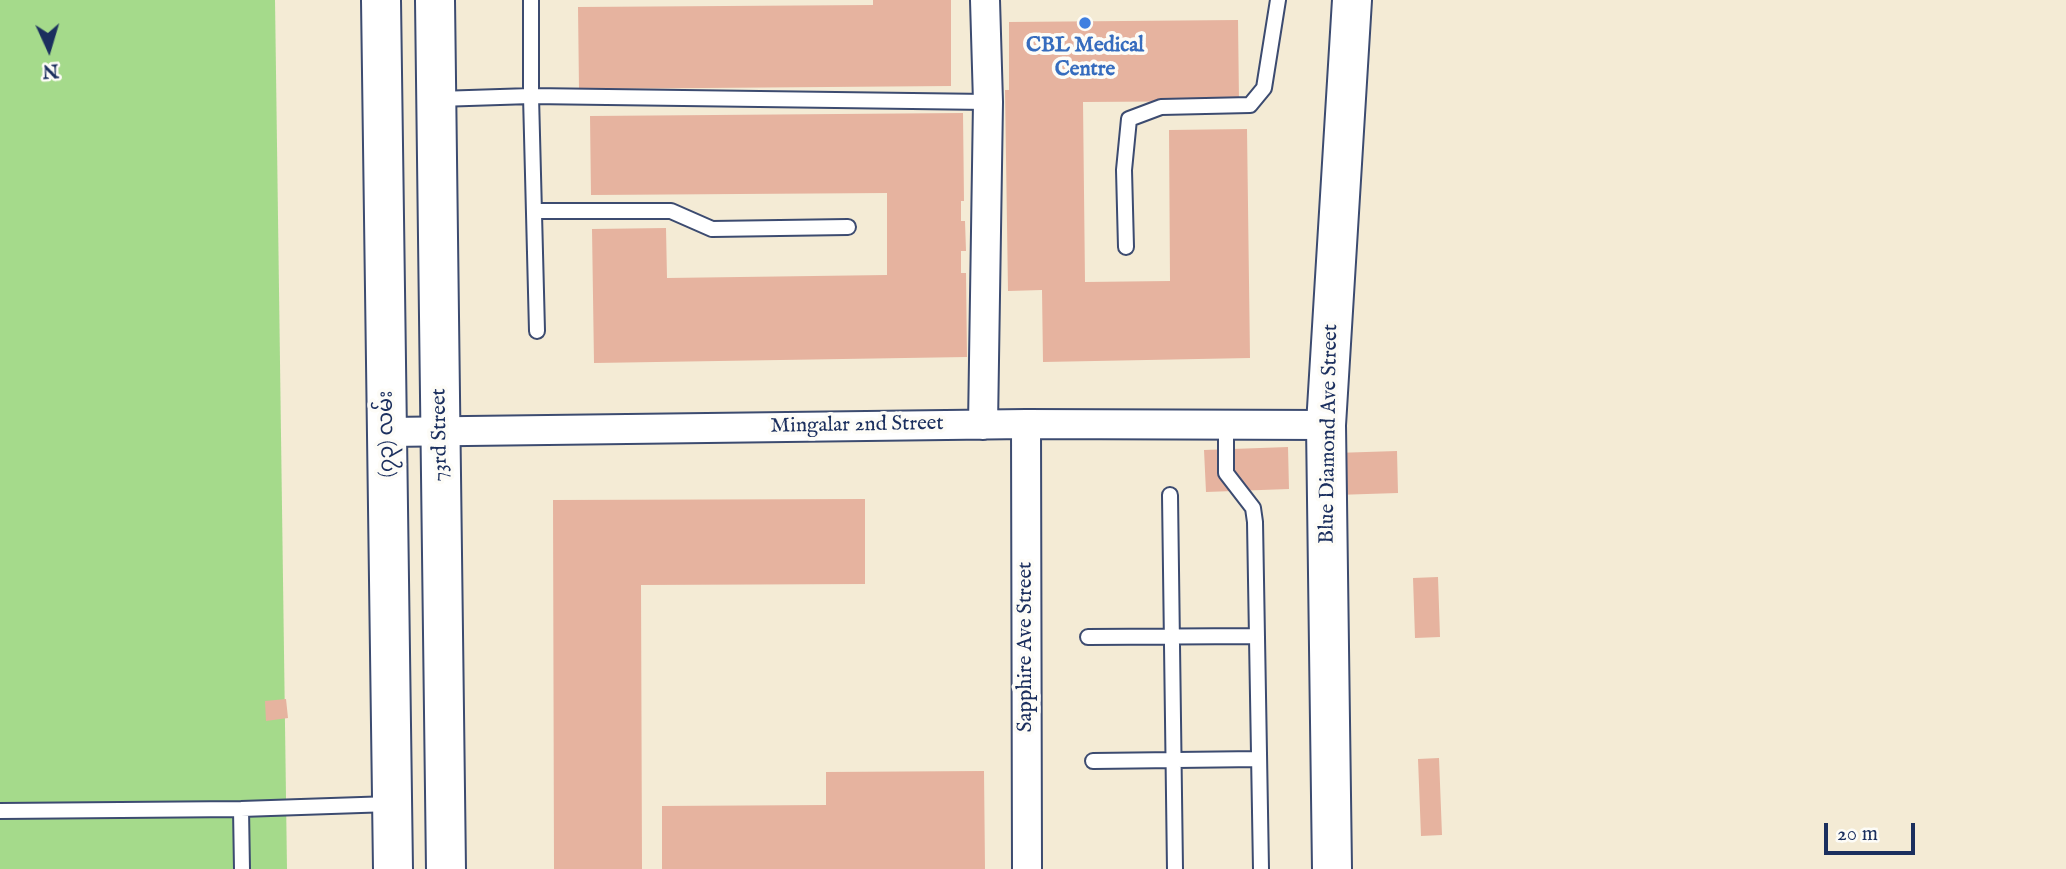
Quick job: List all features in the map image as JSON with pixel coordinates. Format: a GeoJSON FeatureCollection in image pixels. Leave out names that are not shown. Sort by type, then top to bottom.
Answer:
{"type":"FeatureCollection","features":[{"type":"Feature","properties":{"kind":"main road","name":"(၇၃) လမ်း"},"geometry":{"type":"LineString","coordinates":[[380,0],[393,869]]}},
{"type":"Feature","properties":{"kind":"main road","name":"73rd Street"},"geometry":{"type":"LineString","coordinates":[[435,0],[446,869]]}},
{"type":"Feature","properties":{"kind":"main road","name":"Blue Diamond Ave Street"},"geometry":{"type":"LineString","coordinates":[[1332,869],[1326,425],[1352,0]]}},
{"type":"Feature","properties":{"kind":"street"},"geometry":{"type":"LineString","coordinates":[[983,425],[988,102],[985,0]]}},
{"type":"Feature","properties":{"kind":"street","name":"Mingalar 2nd Street"},"geometry":{"type":"LineString","coordinates":[[387,432],[1026,424],[1326,425]]}},
{"type":"Feature","properties":{"kind":"street","name":"Sapphire Ave Street"},"geometry":{"type":"LineString","coordinates":[[1026,424],[1027,869]]}},
{"type":"Feature","properties":{"kind":"lane"},"geometry":{"type":"LineString","coordinates":[[531,0],[537,331]]}},
{"type":"Feature","properties":{"kind":"lane"},"geometry":{"type":"LineString","coordinates":[[1126,247],[1124,170],[1129,119],[1161,107],[1250,105],[1264,88],[1278,0]]}},
{"type":"Feature","properties":{"kind":"lane"},"geometry":{"type":"LineString","coordinates":[[437,99],[531,96],[988,102]]}},
{"type":"Feature","properties":{"kind":"lane"},"geometry":{"type":"LineString","coordinates":[[534,211],[671,211],[712,229],[848,228]]}},
{"type":"Feature","properties":{"kind":"lane"},"geometry":{"type":"LineString","coordinates":[[1226,425],[1226,473],[1253,508],[1255,522],[1261,869]]}},
{"type":"Feature","properties":{"kind":"lane"},"geometry":{"type":"LineString","coordinates":[[1170,495],[1175,869]]}},
{"type":"Feature","properties":{"kind":"lane"},"geometry":{"type":"LineString","coordinates":[[1088,637],[1257,635]]}},
{"type":"Feature","properties":{"kind":"lane"},"geometry":{"type":"LineString","coordinates":[[1093,761],[1259,759]]}},
{"type":"Feature","properties":{"kind":"lane"},"geometry":{"type":"LineString","coordinates":[[0,811],[240,809],[392,804]]}},
{"type":"Feature","properties":{"kind":"lane"},"geometry":{"type":"LineString","coordinates":[[240,809],[242,869]]}},
{"type":"Feature","properties":{"kind":"green space"},"geometry":{"type":"Polygon","coordinates":[[[0,0],[275,0],[287,869],[0,869],[0,0]]]}},
{"type":"Feature","properties":{"kind":"building"},"geometry":{"type":"Polygon","coordinates":[[[873,0],[951,0],[951,86],[579,89],[578,7],[873,5],[873,0]]]}},
{"type":"Feature","properties":{"kind":"building"},"geometry":{"type":"Polygon","coordinates":[[[1238,20],[1239,101],[1083,102],[1085,282],[1170,281],[1169,130],[1247,129],[1250,358],[1043,362],[1042,290],[1008,291],[1005,90],[1009,90],[1009,22],[1238,20]]]}},
{"type":"Feature","properties":{"kind":"building"},"geometry":{"type":"Polygon","coordinates":[[[963,113],[964,201],[961,201],[961,221],[965,221],[966,251],[961,251],[961,273],[966,273],[967,357],[594,363],[592,229],[666,228],[667,278],[887,275],[887,193],[591,195],[590,116],[963,113]]]}},
{"type":"Feature","properties":{"kind":"building"},"geometry":{"type":"Polygon","coordinates":[[[1288,447],[1289,489],[1206,492],[1204,450],[1288,447]]]}},
{"type":"Feature","properties":{"kind":"building"},"geometry":{"type":"Polygon","coordinates":[[[1397,451],[1398,493],[1336,495],[1335,453],[1397,451]]]}},
{"type":"Feature","properties":{"kind":"building"},"geometry":{"type":"Polygon","coordinates":[[[865,499],[865,584],[641,585],[642,869],[554,869],[553,500],[865,499]]]}},
{"type":"Feature","properties":{"kind":"building"},"geometry":{"type":"Polygon","coordinates":[[[1438,577],[1440,637],[1415,638],[1413,578],[1438,577]]]}},
{"type":"Feature","properties":{"kind":"building"},"geometry":{"type":"Polygon","coordinates":[[[286,699],[288,718],[266,721],[265,701],[286,699]]]}},
{"type":"Feature","properties":{"kind":"building"},"geometry":{"type":"Polygon","coordinates":[[[1439,758],[1442,835],[1421,836],[1418,759],[1439,758]]]}},
{"type":"Feature","properties":{"kind":"building"},"geometry":{"type":"Polygon","coordinates":[[[984,771],[985,869],[662,869],[662,806],[826,805],[826,772],[984,771]]]}},
{"type":"Feature","properties":{"kind":"place","name":"CBL Medical Centre"},"geometry":{"type":"Point","coordinates":[1085,23]}}]}
